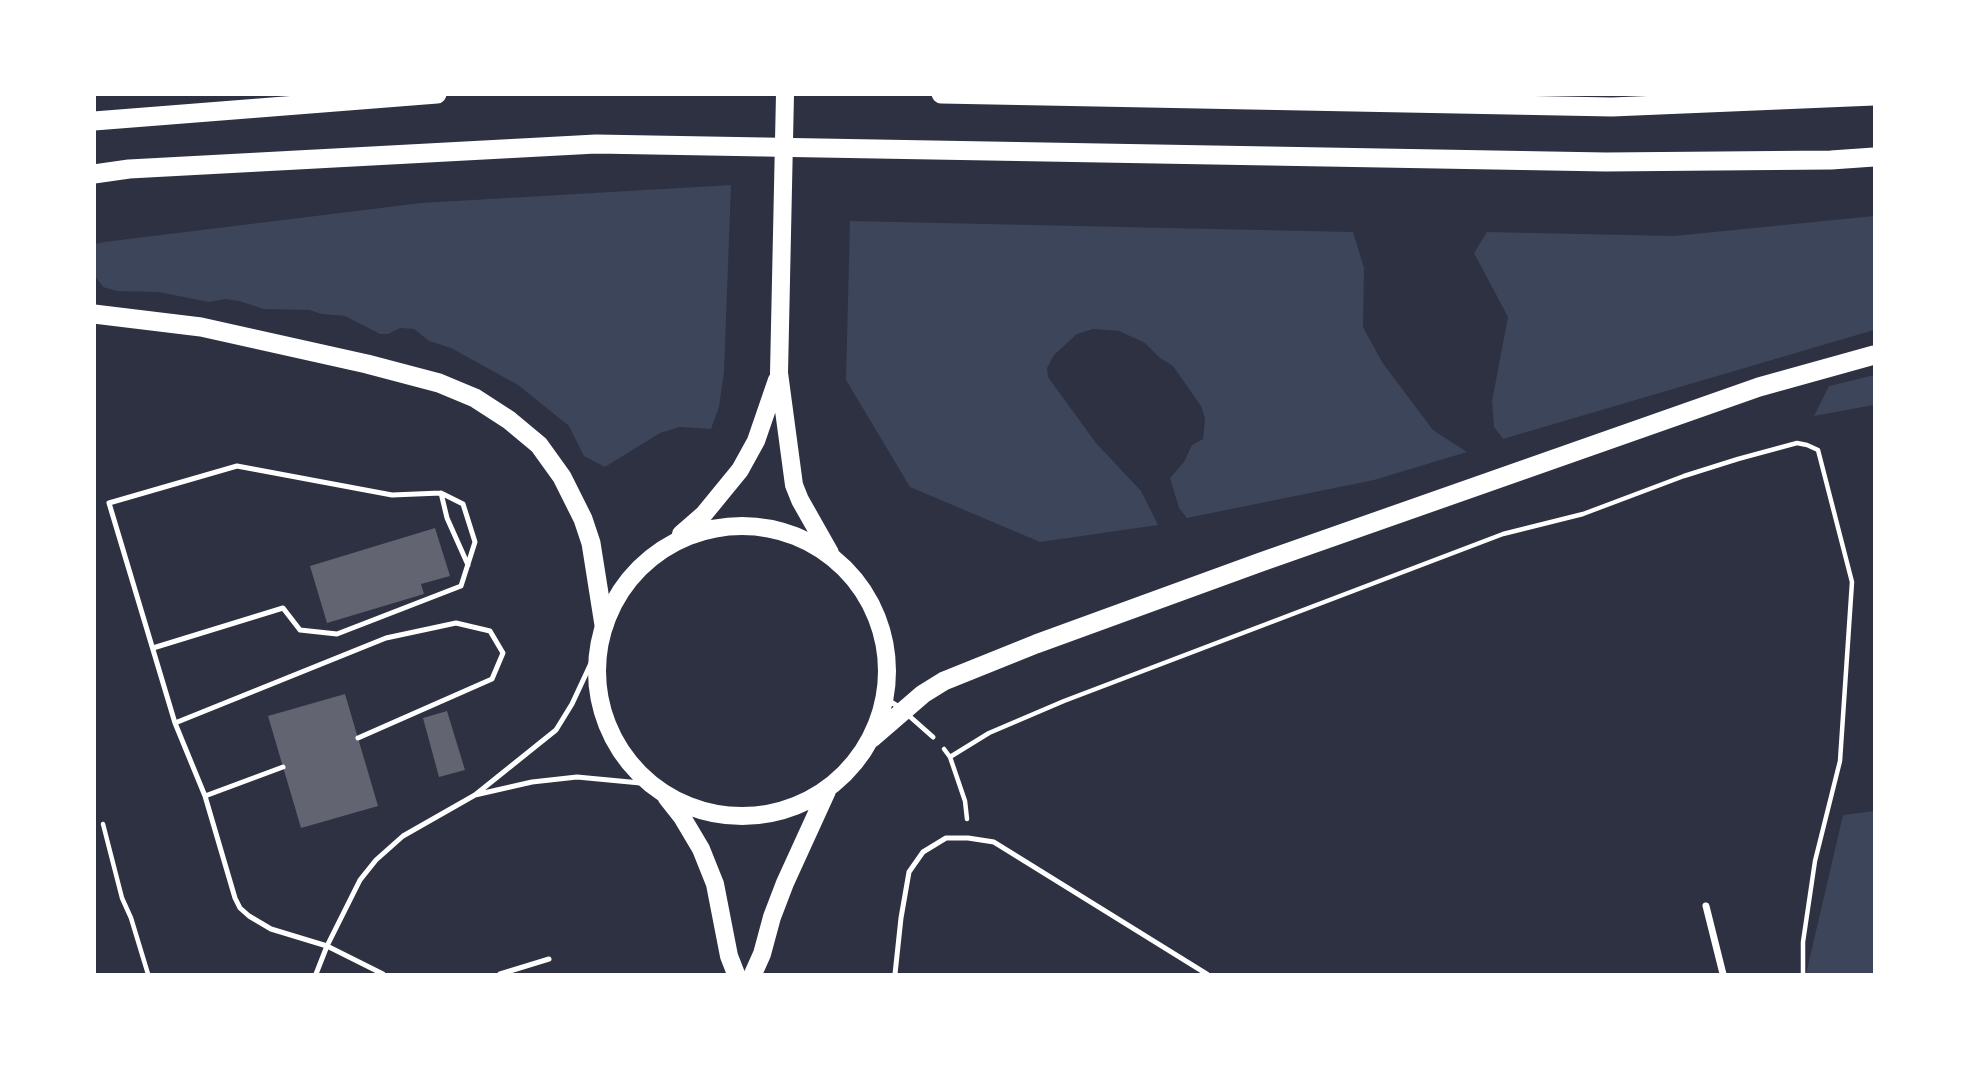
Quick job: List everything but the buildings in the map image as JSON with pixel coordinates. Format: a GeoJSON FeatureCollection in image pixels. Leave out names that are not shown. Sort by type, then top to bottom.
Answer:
{"type":"FeatureCollection","features":[{"type":"Feature","properties":{"kind":"highway"},"geometry":{"type":"LineString","coordinates":[[94,121],[437,94]]}},
{"type":"Feature","properties":{"kind":"highway"},"geometry":{"type":"LineString","coordinates":[[941,94],[1612,107],[1874,96]]}},
{"type":"Feature","properties":{"kind":"highway"},"geometry":{"type":"LineString","coordinates":[[94,174],[129,169],[596,144],[1606,162],[1874,158]]}},
{"type":"Feature","properties":{"kind":"highway"},"geometry":{"type":"LineString","coordinates":[[94,314],[201,327],[367,364],[439,383],[475,398],[509,420],[539,445],[562,477],[583,519],[591,543],[604,625]]}},
{"type":"Feature","properties":{"kind":"highway"},"geometry":{"type":"LineString","coordinates":[[873,738],[903,711],[944,681],[1086,626],[1274,557],[1759,387],[1874,355]]}},
{"type":"Feature","properties":{"kind":"main road"},"geometry":{"type":"LineString","coordinates":[[785,94],[779,373],[784,425],[794,485],[832,557]]}},
{"type":"Feature","properties":{"kind":"main road"},"geometry":{"type":"LineString","coordinates":[[736,975],[715,884],[705,861],[682,817],[657,788],[627,761],[608,728],[597,688],[599,646],[614,602],[628,580],[704,514],[740,470],[756,441],[779,373]]}},
{"type":"Feature","properties":{"kind":"main road"},"geometry":{"type":"LineString","coordinates":[[657,788],[676,801],[713,815],[753,817],[792,809],[827,791],[854,766],[873,738],[886,699],[888,659],[879,621],[860,586],[832,557],[803,538],[769,528],[733,526],[699,532],[667,546]]}},
{"type":"Feature","properties":{"kind":"main road"},"geometry":{"type":"LineString","coordinates":[[753,975],[785,883],[827,791]]}},
{"type":"Feature","properties":{"kind":"street"},"geometry":{"type":"LineString","coordinates":[[1706,906],[1723,975]]}},
{"type":"Feature","properties":{"kind":"lane"},"geometry":{"type":"LineString","coordinates":[[153,648],[283,608],[300,630],[337,634],[461,586],[475,542],[463,504],[441,493],[392,495],[237,466],[109,503],[153,648],[176,723],[205,796],[240,908],[271,929],[327,946],[383,975]]}},
{"type":"Feature","properties":{"kind":"lane"},"geometry":{"type":"LineString","coordinates":[[441,493],[447,518],[468,565]]}},
{"type":"Feature","properties":{"kind":"lane"},"geometry":{"type":"LineString","coordinates":[[176,723],[386,638],[456,623],[490,631],[503,653],[492,679],[358,738]]}},
{"type":"Feature","properties":{"kind":"lane"},"geometry":{"type":"LineString","coordinates":[[316,975],[327,946],[360,880],[381,854],[403,836],[475,795],[556,730],[572,704],[599,646]]}},
{"type":"Feature","properties":{"kind":"lane"},"geometry":{"type":"LineString","coordinates":[[886,699],[933,737]]}},
{"type":"Feature","properties":{"kind":"lane"},"geometry":{"type":"LineString","coordinates":[[205,796],[283,767]]}},
{"type":"Feature","properties":{"kind":"lane"},"geometry":{"type":"LineString","coordinates":[[475,795],[532,782],[577,777],[657,788]]}},
{"type":"Feature","properties":{"kind":"lane"},"geometry":{"type":"LineString","coordinates":[[895,975],[909,872],[923,852],[946,838],[993,842],[1207,975]]}},
{"type":"Feature","properties":{"kind":"lane"},"geometry":{"type":"LineString","coordinates":[[499,975],[549,959]]}},
{"type":"Feature","properties":{"kind":"path"},"geometry":{"type":"LineString","coordinates":[[968,838],[965,801],[950,757],[989,733],[1064,701],[1503,534],[1583,514],[1684,476],[1797,443],[1818,450],[1852,582],[1840,761],[1815,862],[1803,942],[1802,975]]}},
{"type":"Feature","properties":{"kind":"path"},"geometry":{"type":"LineString","coordinates":[[103,824],[122,898],[131,918],[148,975]]}},
{"type":"Feature","properties":{"kind":"shaded area"},"geometry":{"type":"Polygon","coordinates":[[[731,185],[724,372],[719,407],[711,429],[680,427],[660,433],[605,467],[584,456],[569,426],[518,385],[451,348],[429,341],[414,329],[400,328],[388,334],[380,334],[345,316],[309,310],[264,309],[225,299],[209,302],[158,292],[117,291],[103,287],[95,276],[95,244],[104,242],[421,203],[731,185]]]}},
{"type":"Feature","properties":{"kind":"shaded area"},"geometry":{"type":"Polygon","coordinates":[[[1874,216],[1874,330],[1503,439],[1494,427],[1492,401],[1508,317],[1474,253],[1487,232],[1674,236],[1874,216]]]}},
{"type":"Feature","properties":{"kind":"shaded area"},"geometry":{"type":"Polygon","coordinates":[[[850,221],[1353,232],[1364,268],[1363,327],[1382,362],[1433,430],[1467,452],[1374,480],[1187,518],[1179,508],[1170,478],[1184,462],[1192,445],[1203,439],[1205,418],[1201,406],[1173,366],[1145,343],[1119,331],[1093,329],[1077,334],[1054,355],[1047,368],[1048,377],[1096,443],[1141,491],[1158,525],[1040,542],[910,487],[846,380],[850,221]]]}},
{"type":"Feature","properties":{"kind":"shaded area"},"geometry":{"type":"Polygon","coordinates":[[[1874,375],[1874,405],[1814,416],[1829,386],[1874,375]]]}},
{"type":"Feature","properties":{"kind":"shaded area"},"geometry":{"type":"Polygon","coordinates":[[[1874,811],[1874,974],[1806,974],[1843,815],[1874,811]]]}}]}
